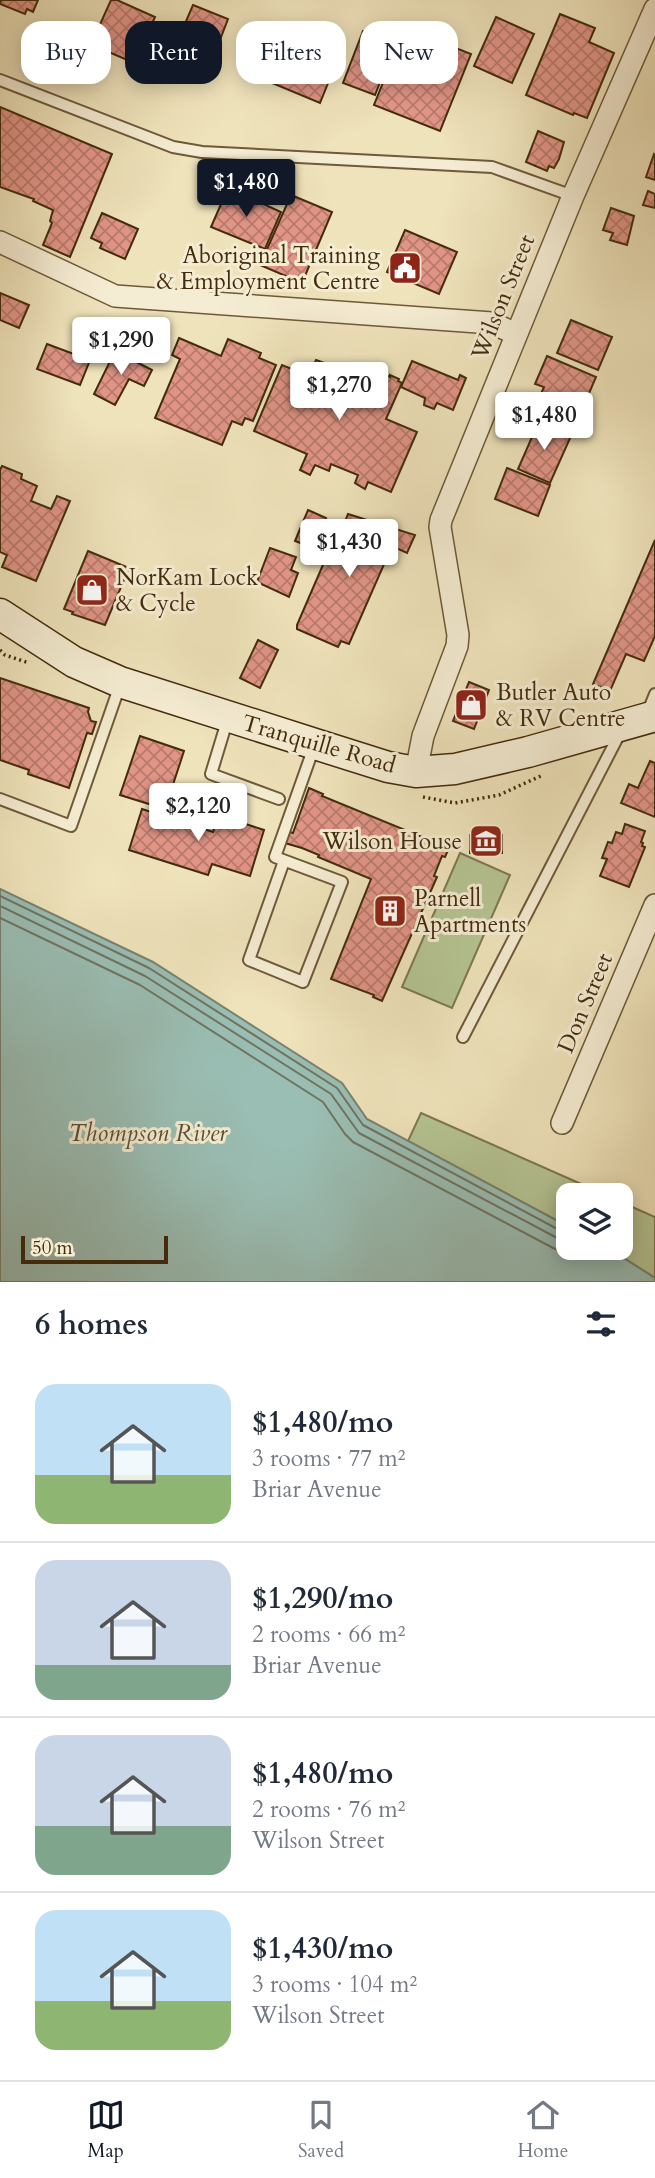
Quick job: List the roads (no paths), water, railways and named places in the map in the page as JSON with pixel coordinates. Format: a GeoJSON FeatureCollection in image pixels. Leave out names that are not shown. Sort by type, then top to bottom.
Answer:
{"type":"FeatureCollection","features":[{"type":"Feature","properties":{"kind":"main road","name":"Tranquille Road"},"geometry":{"type":"LineString","coordinates":[[0,614],[74,662],[120,682],[388,767],[416,772],[455,769],[528,752],[645,714]]}},
{"type":"Feature","properties":{"kind":"street","name":"Wilson Street"},"geometry":{"type":"LineString","coordinates":[[416,772],[423,736],[457,646],[458,635],[441,520],[573,196],[655,9]]}},
{"type":"Feature","properties":{"kind":"street"},"geometry":{"type":"LineString","coordinates":[[0,242],[115,296],[492,323],[516,334]]}},
{"type":"Feature","properties":{"kind":"street","name":"Don Street"},"geometry":{"type":"LineString","coordinates":[[562,1122],[655,905]]}},
{"type":"Feature","properties":{"kind":"lane"},"geometry":{"type":"LineString","coordinates":[[0,80],[173,147],[202,152],[492,167],[573,196]]}},
{"type":"Feature","properties":{"kind":"lane"},"geometry":{"type":"LineString","coordinates":[[0,799],[71,826],[120,682]]}},
{"type":"Feature","properties":{"kind":"lane"},"geometry":{"type":"LineString","coordinates":[[463,1037],[645,714]]}},
{"type":"Feature","properties":{"kind":"lane"},"geometry":{"type":"LineString","coordinates":[[228,718],[211,774],[279,799]]}},
{"type":"Feature","properties":{"kind":"lane"},"geometry":{"type":"LineString","coordinates":[[284,861],[249,960],[303,982],[342,882],[275,857],[315,744]]}},
{"type":"Feature","properties":{"kind":"water","name":"Thompson River"},"geometry":{"type":"Polygon","coordinates":[[[0,889],[153,962],[342,1083],[367,1119],[556,1220],[556,1260],[627,1260],[655,1278],[655,1282],[0,1282],[0,889]]]}},
{"type":"Feature","properties":{"kind":"place","name":"Aboriginal Training & Employment Centre"},"geometry":{"type":"Point","coordinates":[405,268]}},
{"type":"Feature","properties":{"kind":"place","name":"NorKam Lock & Cycle"},"geometry":{"type":"Point","coordinates":[92,590]}},
{"type":"Feature","properties":{"kind":"place","name":"Butler Auto & RV Centre"},"geometry":{"type":"Point","coordinates":[471,705]}},
{"type":"Feature","properties":{"kind":"place","name":"Wilson House"},"geometry":{"type":"Point","coordinates":[486,841]}},
{"type":"Feature","properties":{"kind":"place","name":"Parnell Apartments"},"geometry":{"type":"Point","coordinates":[390,911]}}]}
